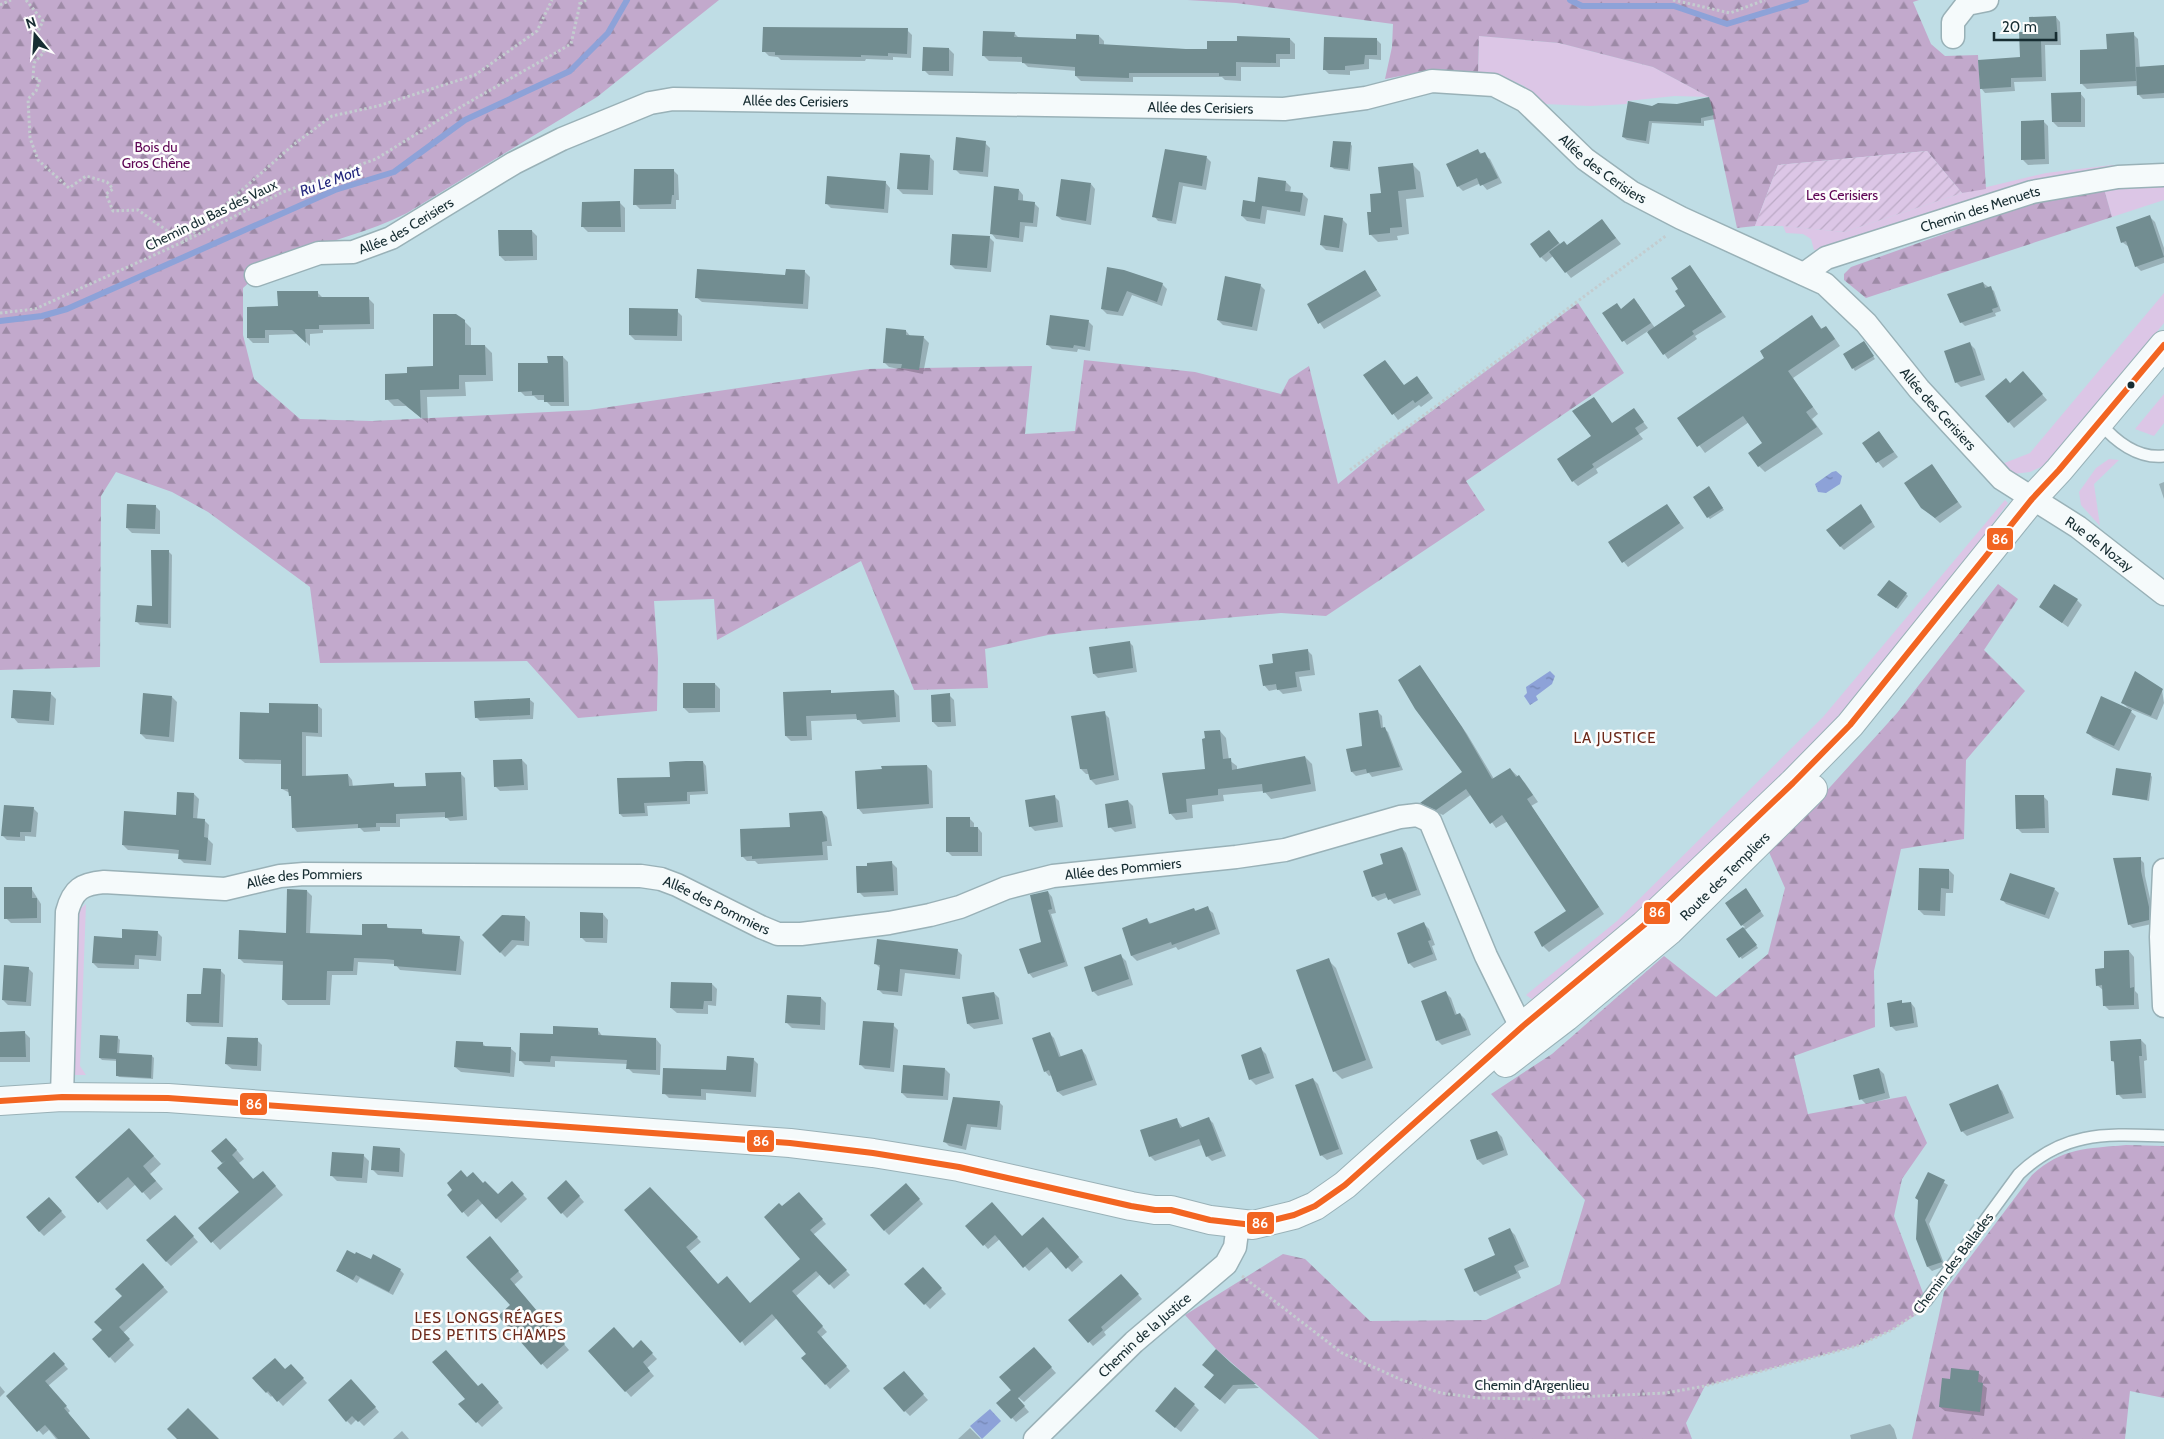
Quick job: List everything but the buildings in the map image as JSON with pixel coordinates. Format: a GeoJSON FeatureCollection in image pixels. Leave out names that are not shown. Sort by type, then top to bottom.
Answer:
{"type":"FeatureCollection","features":[{"type":"Feature","properties":{"kind":"main road","name":"Route des Templiers"},"geometry":{"type":"LineString","coordinates":[[2105,429],[2164,345]]}},
{"type":"Feature","properties":{"kind":"main road","name":"Route des Templiers"},"geometry":{"type":"LineString","coordinates":[[0,1101],[62,1097],[168,1098],[790,1143],[873,1153],[959,1167],[1155,1210],[1167,1222],[1233,1243],[1263,1241],[1281,1236],[1320,1218],[1386,1166],[1462,1098],[1850,726],[2105,429],[2164,371]]}},
{"type":"Feature","properties":{"kind":"street"},"geometry":{"type":"LineString","coordinates":[[1953,37],[1953,22],[1967,4],[1987,0]]}},
{"type":"Feature","properties":{"kind":"street","name":"Allée des Cerisiers"},"geometry":{"type":"LineString","coordinates":[[256,275],[319,254],[353,252],[391,238],[514,163],[554,143],[650,103],[673,98],[1284,109],[1366,98],[1432,81],[1494,85],[1525,101],[1585,159],[1632,192],[1681,218],[1825,284],[1866,323],[1919,389],[2002,479],[2040,504]]}},
{"type":"Feature","properties":{"kind":"street","name":"Chemin des Menuets"},"geometry":{"type":"LineString","coordinates":[[1804,274],[1826,258],[2032,192],[2118,177],[2164,175]]}},
{"type":"Feature","properties":{"kind":"street","name":"Rue de Nozay"},"geometry":{"type":"LineString","coordinates":[[2040,504],[2078,527],[2164,594]]}},
{"type":"Feature","properties":{"kind":"street","name":"Allée des Pommiers"},"geometry":{"type":"LineString","coordinates":[[62,1097],[67,912],[71,897],[79,889],[90,884],[104,882],[225,889],[280,876],[304,874],[642,876],[661,879],[677,885],[778,934],[801,934],[889,923],[930,915],[1029,881],[1285,850],[1400,817],[1417,815],[1430,821],[1486,956],[1529,1033]]}},
{"type":"Feature","properties":{"kind":"street"},"geometry":{"type":"LineString","coordinates":[[2164,870],[2161,937],[2164,1006]]}},
{"type":"Feature","properties":{"kind":"street","name":"Chemin de la Justice"},"geometry":{"type":"LineString","coordinates":[[1035,1439],[1233,1243]]}},
{"type":"Feature","properties":{"kind":"lane"},"geometry":{"type":"LineString","coordinates":[[2105,429],[2129,448],[2153,458],[2164,456]]}},
{"type":"Feature","properties":{"kind":"lane","name":"Chemin des Ballades"},"geometry":{"type":"LineString","coordinates":[[1926,1301],[2019,1174],[2038,1157],[2058,1145],[2085,1138],[2124,1134],[2164,1136]]}},
{"type":"Feature","properties":{"kind":"path"},"geometry":{"type":"LineString","coordinates":[[0,5],[11,0]]}},
{"type":"Feature","properties":{"kind":"path"},"geometry":{"type":"LineString","coordinates":[[26,0],[43,21],[35,38],[44,52],[34,63],[33,78],[40,79],[36,91],[28,99],[30,138],[38,160],[69,188],[86,176],[107,182],[113,189],[106,194],[113,211],[138,210],[183,242],[293,145],[332,116],[378,106],[475,76],[537,31],[552,0]]}},
{"type":"Feature","properties":{"kind":"path"},"geometry":{"type":"LineString","coordinates":[[579,2],[586,0]]}},
{"type":"Feature","properties":{"kind":"path"},"geometry":{"type":"LineString","coordinates":[[1673,0],[1730,13],[1765,0]]}},
{"type":"Feature","properties":{"kind":"path","name":"Chemin du Bas des Vaux"},"geometry":{"type":"LineString","coordinates":[[0,313],[35,309],[183,242],[283,192],[376,159],[450,113],[571,44],[579,2]]}},
{"type":"Feature","properties":{"kind":"path"},"geometry":{"type":"LineString","coordinates":[[1350,470],[1674,230],[1681,218]]}},
{"type":"Feature","properties":{"kind":"path","name":"Chemin d'Argenlieu"},"geometry":{"type":"LineString","coordinates":[[1233,1243],[1342,1352],[1402,1380],[1440,1393],[1479,1398],[1533,1399],[1666,1393]]}},
{"type":"Feature","properties":{"kind":"path","name":"Chemin des Ballades"},"geometry":{"type":"LineString","coordinates":[[1666,1393],[1705,1386],[1857,1346],[1892,1330],[1916,1315],[1926,1301]]}},
{"type":"Feature","properties":{"kind":"green space","name":"Bois du Gros Chêne"},"geometry":{"type":"Polygon","coordinates":[[[0,0],[719,0],[597,97],[407,213],[386,223],[322,245],[281,262],[261,273],[243,288],[243,335],[254,379],[300,419],[372,421],[589,410],[868,369],[1032,366],[1025,434],[1075,431],[1084,360],[1195,372],[1281,394],[1289,379],[1309,366],[1338,484],[1383,447],[1578,303],[1624,373],[1466,481],[1485,510],[1326,616],[1281,613],[1048,635],[985,649],[988,688],[914,690],[861,561],[717,640],[714,599],[654,601],[658,659],[657,711],[578,718],[527,661],[320,663],[310,587],[208,512],[172,492],[116,472],[101,496],[100,667],[0,670],[0,0]]]}},
{"type":"Feature","properties":{"kind":"green space"},"geometry":{"type":"Polygon","coordinates":[[[1187,0],[1919,0],[1913,2],[1931,44],[1945,56],[1978,55],[1986,189],[1962,193],[1927,151],[1778,165],[1755,226],[1737,228],[1709,97],[1653,67],[1559,43],[1479,36],[1478,74],[1437,69],[1385,79],[1392,47],[1393,24],[1236,3],[1187,0]]]}},
{"type":"Feature","properties":{"kind":"green space"},"geometry":{"type":"Polygon","coordinates":[[[1479,36],[1559,43],[1653,67],[1709,97],[1675,96],[1627,101],[1627,104],[1590,106],[1544,104],[1524,86],[1497,74],[1478,74],[1479,36]]]}},
{"type":"Feature","properties":{"kind":"green space","name":"Les Cerisiers"},"geometry":{"type":"Polygon","coordinates":[[[1927,151],[1962,193],[1844,232],[1783,226],[1755,226],[1778,165],[1927,151]]]}},
{"type":"Feature","properties":{"kind":"green space"},"geometry":{"type":"Polygon","coordinates":[[[2112,165],[2140,165],[1840,247],[1814,250],[1811,239],[1803,234],[1786,233],[1783,226],[1844,232],[1962,193],[2046,173],[2112,165]]]}},
{"type":"Feature","properties":{"kind":"green space"},"geometry":{"type":"Polygon","coordinates":[[[2164,182],[2164,200],[2112,217],[2104,189],[2164,182]]]}},
{"type":"Feature","properties":{"kind":"green space"},"geometry":{"type":"Polygon","coordinates":[[[2104,189],[2112,217],[1866,298],[1844,280],[1844,274],[1851,267],[2031,203],[2104,189]]]}},
{"type":"Feature","properties":{"kind":"green space"},"geometry":{"type":"Polygon","coordinates":[[[2164,293],[2164,323],[2069,440],[2048,464],[2030,472],[2013,474],[2002,464],[2030,453],[2164,293]]]}},
{"type":"Feature","properties":{"kind":"green space"},"geometry":{"type":"Polygon","coordinates":[[[2164,394],[2164,423],[2154,436],[2135,429],[2164,394]]]}},
{"type":"Feature","properties":{"kind":"green space"},"geometry":{"type":"Polygon","coordinates":[[[2109,459],[2119,460],[2094,484],[2100,526],[2081,505],[2079,492],[2096,468],[2109,459]]]}},
{"type":"Feature","properties":{"kind":"green space"},"geometry":{"type":"Polygon","coordinates":[[[2005,500],[2008,503],[1961,567],[1843,714],[1701,859],[1533,1000],[1526,995],[1617,921],[1823,717],[2005,500]]]}},
{"type":"Feature","properties":{"kind":"green space"},"geometry":{"type":"Polygon","coordinates":[[[1998,584],[2018,599],[1984,650],[2025,691],[1966,760],[1964,839],[1901,849],[1874,971],[1875,1027],[1794,1056],[1808,1114],[1906,1096],[1927,1143],[1902,1179],[1894,1216],[1926,1301],[1916,1315],[1892,1330],[1857,1346],[1705,1386],[1686,1423],[1692,1439],[1319,1439],[1216,1349],[1185,1315],[1283,1254],[1305,1259],[1370,1321],[1486,1320],[1560,1284],[1585,1200],[1491,1094],[1552,1054],[1664,956],[1716,997],[1768,954],[1785,888],[1768,850],[1803,817],[1897,713],[1998,584]]]}},
{"type":"Feature","properties":{"kind":"green space"},"geometry":{"type":"Polygon","coordinates":[[[86,904],[80,1066],[86,1075],[74,1075],[72,1070],[74,918],[79,917],[79,910],[86,904]]]}},
{"type":"Feature","properties":{"kind":"green space"},"geometry":{"type":"Polygon","coordinates":[[[2126,1145],[2164,1146],[2164,1398],[2130,1391],[2125,1439],[1912,1439],[1944,1292],[2032,1175],[2043,1166],[2065,1154],[2076,1151],[2126,1145]]]}},
{"type":"Feature","properties":{"kind":"water"},"geometry":{"type":"Polygon","coordinates":[[[1836,471],[1842,476],[1840,484],[1826,493],[1818,492],[1815,484],[1836,471]]]}},
{"type":"Feature","properties":{"kind":"water"},"geometry":{"type":"Polygon","coordinates":[[[1550,671],[1555,676],[1552,684],[1536,696],[1538,700],[1530,705],[1524,696],[1527,693],[1526,687],[1550,671]]]}},
{"type":"Feature","properties":{"kind":"water"},"geometry":{"type":"Polygon","coordinates":[[[990,1409],[1001,1421],[982,1439],[970,1426],[990,1409]]]}},
{"type":"Feature","properties":{"kind":"waterway","name":"Ru Le Mort"},"geometry":{"type":"LineString","coordinates":[[0,321],[42,316],[67,309],[335,190],[394,172],[465,120],[570,71],[608,33],[627,0]]}},
{"type":"Feature","properties":{"kind":"waterway","name":"Ru Le Mort"},"geometry":{"type":"LineString","coordinates":[[1570,0],[1582,6],[1674,6],[1727,24],[1806,0]]}},
{"type":"Feature","properties":{"kind":"transit line","name":"86"},"geometry":{"type":"LineString","coordinates":[[0,1101],[62,1097],[168,1098],[790,1143],[873,1153],[959,1167],[1131,1206],[1155,1210],[1171,1210],[1210,1220],[1253,1225],[1294,1215],[1315,1206],[1345,1185],[1523,1026],[1644,925],[1793,783],[1850,725],[2032,499],[2059,470],[2164,345]]}},
{"type":"Feature","properties":{"kind":"district","name":"LA JUSTICE"},"geometry":{"type":"Point","coordinates":[1615,738]}},
{"type":"Feature","properties":{"kind":"district","name":"LES LONGS RÉAGES DES PETITS CHAMPS"},"geometry":{"type":"Point","coordinates":[489,1326]}}]}
